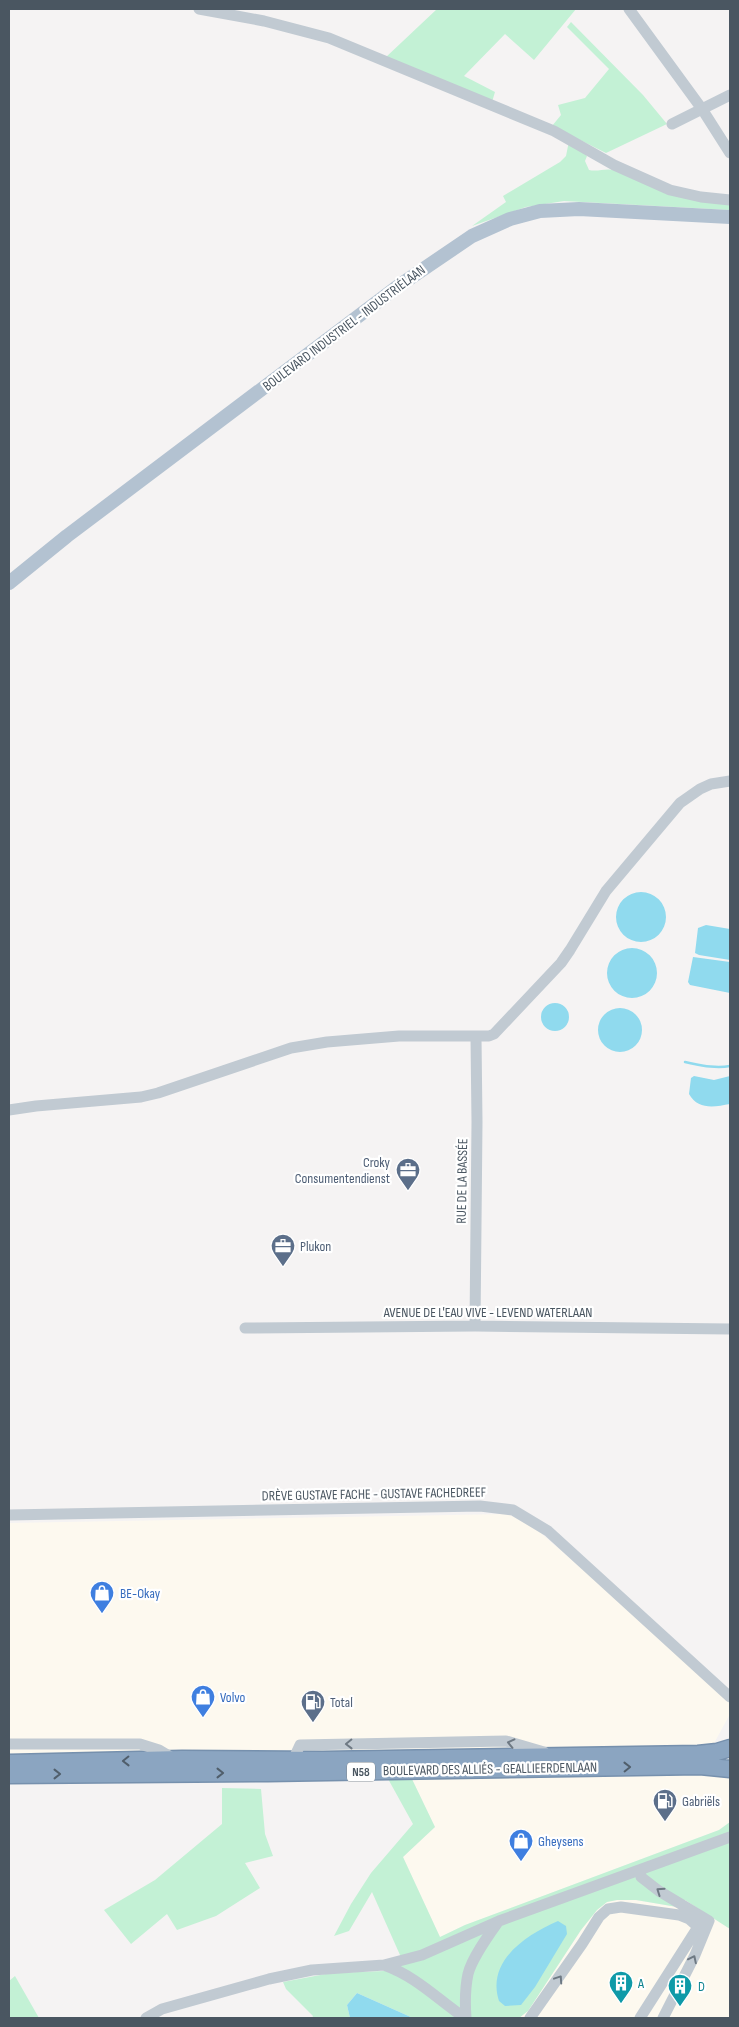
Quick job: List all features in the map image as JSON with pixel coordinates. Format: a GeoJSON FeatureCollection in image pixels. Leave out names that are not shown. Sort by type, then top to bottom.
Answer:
{"type":"FeatureCollection","features":[{"type":"Feature","properties":{"kind":"highway","name":"BOULEVARD DES ALLIÉS - GEALLIEERDENLAAN"},"geometry":{"type":"LineString","coordinates":[[9,1763],[703,1754],[730,1748]]}},
{"type":"Feature","properties":{"kind":"highway","name":"BOULEVARD DES ALLIÉS - GEALLIEERDENLAAN"},"geometry":{"type":"LineString","coordinates":[[9,1775],[700,1766],[730,1769]]}},
{"type":"Feature","properties":{"kind":"main road","name":"BOULEVARD INDUSTRIEL - INDUSTRIÉLAAN"},"geometry":{"type":"LineString","coordinates":[[9,582],[67,536],[397,287],[472,236],[510,219],[540,211],[587,209],[730,217]]}},
{"type":"Feature","properties":{"kind":"street"},"geometry":{"type":"LineString","coordinates":[[199,9],[272,23],[329,38],[554,131],[614,165],[670,190],[701,197],[730,200]]}},
{"type":"Feature","properties":{"kind":"street"},"geometry":{"type":"LineString","coordinates":[[628,9],[702,109],[730,153]]}},
{"type":"Feature","properties":{"kind":"street"},"geometry":{"type":"LineString","coordinates":[[672,124],[730,95]]}},
{"type":"Feature","properties":{"kind":"street"},"geometry":{"type":"LineString","coordinates":[[9,1110],[141,1097],[291,1048],[327,1042],[399,1036],[476,1037],[494,1034],[560,963],[606,891],[680,803],[700,789],[717,782],[730,781]]}},
{"type":"Feature","properties":{"kind":"street","name":"RUE DE LA BASSÉE"},"geometry":{"type":"LineString","coordinates":[[475,1326],[476,1037]]}},
{"type":"Feature","properties":{"kind":"street","name":"AVENUE DE L'EAU VIVE - LEVEND WATERLAAN"},"geometry":{"type":"LineString","coordinates":[[245,1328],[475,1326],[730,1329]]}},
{"type":"Feature","properties":{"kind":"street","name":"DRÈVE GUSTAVE FACHE - GUSTAVE FACHEDREEF"},"geometry":{"type":"LineString","coordinates":[[9,1515],[480,1506],[514,1510],[548,1531],[730,1697]]}},
{"type":"Feature","properties":{"kind":"street"},"geometry":{"type":"LineString","coordinates":[[9,1744],[140,1744],[159,1750],[175,1760]]}},
{"type":"Feature","properties":{"kind":"street"},"geometry":{"type":"LineString","coordinates":[[714,1842],[730,1830]]}},
{"type":"Feature","properties":{"kind":"street"},"geometry":{"type":"LineString","coordinates":[[146,2018],[162,2009],[269,1978],[312,1970],[384,1965],[422,1955],[499,1921],[714,1842],[730,1838]]}},
{"type":"Feature","properties":{"kind":"street"},"geometry":{"type":"LineString","coordinates":[[640,1870],[641,1877],[659,1891],[709,1921],[702,1928],[640,2018]]}},
{"type":"Feature","properties":{"kind":"street"},"geometry":{"type":"LineString","coordinates":[[530,2018],[599,1917],[608,1909],[621,1907],[663,1912],[689,1919],[702,1928]]}},
{"type":"Feature","properties":{"kind":"street"},"geometry":{"type":"LineString","coordinates":[[465,2018],[468,1973],[487,1937],[499,1921]]}},
{"type":"Feature","properties":{"kind":"street"},"geometry":{"type":"LineString","coordinates":[[663,2018],[695,1955],[702,1928]]}},
{"type":"Feature","properties":{"kind":"street"},"geometry":{"type":"LineString","coordinates":[[384,1965],[402,1972],[420,1983],[465,2018]]}},
{"type":"Feature","properties":{"kind":"shaded area"},"geometry":{"type":"Polygon","coordinates":[[[508,1514],[536,1529],[730,1697],[730,1714],[713,1745],[263,1753],[9,1754],[9,1523],[508,1514]]]}},
{"type":"Feature","properties":{"kind":"shaded area"},"geometry":{"type":"Polygon","coordinates":[[[714,1773],[730,1777],[730,1822],[719,1830],[465,1925],[440,1937],[403,1857],[435,1827],[411,1777],[714,1773]]]}},
{"type":"Feature","properties":{"kind":"shaded area"},"geometry":{"type":"Polygon","coordinates":[[[636,1900],[677,1907],[685,1900],[730,1929],[730,2018],[519,2018],[528,2011],[581,1930],[597,1910],[607,1902],[636,1900]]]}},
{"type":"Feature","properties":{"kind":"green space"},"geometry":{"type":"Polygon","coordinates":[[[437,9],[576,9],[534,60],[505,34],[464,76],[495,92],[492,102],[385,58],[437,9]]]}},
{"type":"Feature","properties":{"kind":"green space"},"geometry":{"type":"Polygon","coordinates":[[[571,22],[643,95],[667,124],[606,153],[552,126],[561,115],[558,105],[585,98],[609,69],[567,27],[571,22]]]}},
{"type":"Feature","properties":{"kind":"green space"},"geometry":{"type":"Polygon","coordinates":[[[569,141],[587,156],[585,161],[589,170],[614,170],[730,203],[730,210],[564,201],[526,207],[472,226],[506,202],[503,196],[560,162],[566,156],[569,141]]]}},
{"type":"Feature","properties":{"kind":"green space"},"geometry":{"type":"Polygon","coordinates":[[[387,1777],[411,1777],[435,1827],[403,1857],[440,1937],[465,1925],[719,1830],[730,1822],[730,1929],[685,1900],[677,1907],[636,1900],[607,1902],[597,1910],[581,1930],[528,2011],[519,2018],[413,2018],[357,1993],[347,2005],[350,2018],[312,2018],[313,2016],[286,1989],[283,1982],[331,1973],[384,1971],[404,1964],[372,1892],[349,1931],[334,1936],[351,1904],[371,1873],[413,1824],[387,1777]]]}},
{"type":"Feature","properties":{"kind":"green space"},"geometry":{"type":"Polygon","coordinates":[[[222,1788],[261,1789],[265,1834],[273,1856],[245,1863],[260,1888],[216,1916],[177,1930],[167,1914],[131,1944],[104,1910],[155,1880],[222,1824],[222,1788]]]}},
{"type":"Feature","properties":{"kind":"green space"},"geometry":{"type":"Polygon","coordinates":[[[15,1976],[39,2018],[9,2018],[9,1981],[15,1976]]]}},
{"type":"Feature","properties":{"kind":"water"},"geometry":{"type":"Polygon","coordinates":[[[641,892],[655,896],[662,903],[666,917],[662,931],[655,938],[641,942],[627,938],[620,931],[616,917],[620,903],[627,896],[641,892]]]}},
{"type":"Feature","properties":{"kind":"water"},"geometry":{"type":"Polygon","coordinates":[[[706,925],[730,929],[730,960],[695,953],[698,928],[706,925]]]}},
{"type":"Feature","properties":{"kind":"water"},"geometry":{"type":"Polygon","coordinates":[[[632,948],[646,952],[653,959],[657,973],[653,987],[646,994],[632,998],[618,994],[611,987],[607,973],[611,959],[618,952],[632,948]]]}},
{"type":"Feature","properties":{"kind":"water"},"geometry":{"type":"Polygon","coordinates":[[[693,957],[730,962],[730,993],[690,985],[688,982],[693,957]]]}},
{"type":"Feature","properties":{"kind":"water"},"geometry":{"type":"Polygon","coordinates":[[[555,1003],[565,1007],[569,1017],[565,1027],[555,1031],[545,1027],[541,1017],[545,1007],[555,1003]]]}},
{"type":"Feature","properties":{"kind":"water"},"geometry":{"type":"Polygon","coordinates":[[[620,1008],[632,1012],[638,1018],[642,1030],[638,1042],[632,1048],[620,1052],[608,1048],[602,1042],[598,1030],[602,1018],[608,1012],[620,1008]]]}},
{"type":"Feature","properties":{"kind":"water"},"geometry":{"type":"Polygon","coordinates":[[[694,1076],[714,1080],[730,1076],[730,1104],[707,1106],[697,1103],[689,1094],[691,1078],[694,1076]]]}},
{"type":"Feature","properties":{"kind":"water"},"geometry":{"type":"Polygon","coordinates":[[[558,1921],[566,1926],[567,1934],[535,1987],[521,2005],[505,2006],[499,2001],[496,1987],[498,1974],[504,1962],[522,1942],[558,1921]]]}},
{"type":"Feature","properties":{"kind":"water"},"geometry":{"type":"Polygon","coordinates":[[[357,1993],[413,2018],[350,2018],[347,2005],[357,1993]]]}},
{"type":"Feature","properties":{"kind":"waterway"},"geometry":{"type":"LineString","coordinates":[[685,1062],[713,1067],[730,1066]]}},
{"type":"Feature","properties":{"kind":"place","name":"Croky Consumentendienst"},"geometry":{"type":"Point","coordinates":[408,1191]}},
{"type":"Feature","properties":{"kind":"place","name":"Plukon"},"geometry":{"type":"Point","coordinates":[283,1267]}},
{"type":"Feature","properties":{"kind":"place","name":"BE-Okay"},"geometry":{"type":"Point","coordinates":[102,1614]}},
{"type":"Feature","properties":{"kind":"place","name":"Volvo"},"geometry":{"type":"Point","coordinates":[203,1718]}},
{"type":"Feature","properties":{"kind":"place","name":"Total"},"geometry":{"type":"Point","coordinates":[313,1723]}},
{"type":"Feature","properties":{"kind":"place","name":"Gabriëls"},"geometry":{"type":"Point","coordinates":[665,1822]}},
{"type":"Feature","properties":{"kind":"place","name":"Gheysens"},"geometry":{"type":"Point","coordinates":[521,1862]}},
{"type":"Feature","properties":{"kind":"place","name":"A"},"geometry":{"type":"Point","coordinates":[621,2004]}},
{"type":"Feature","properties":{"kind":"place","name":"D"},"geometry":{"type":"Point","coordinates":[680,2007]}}]}
